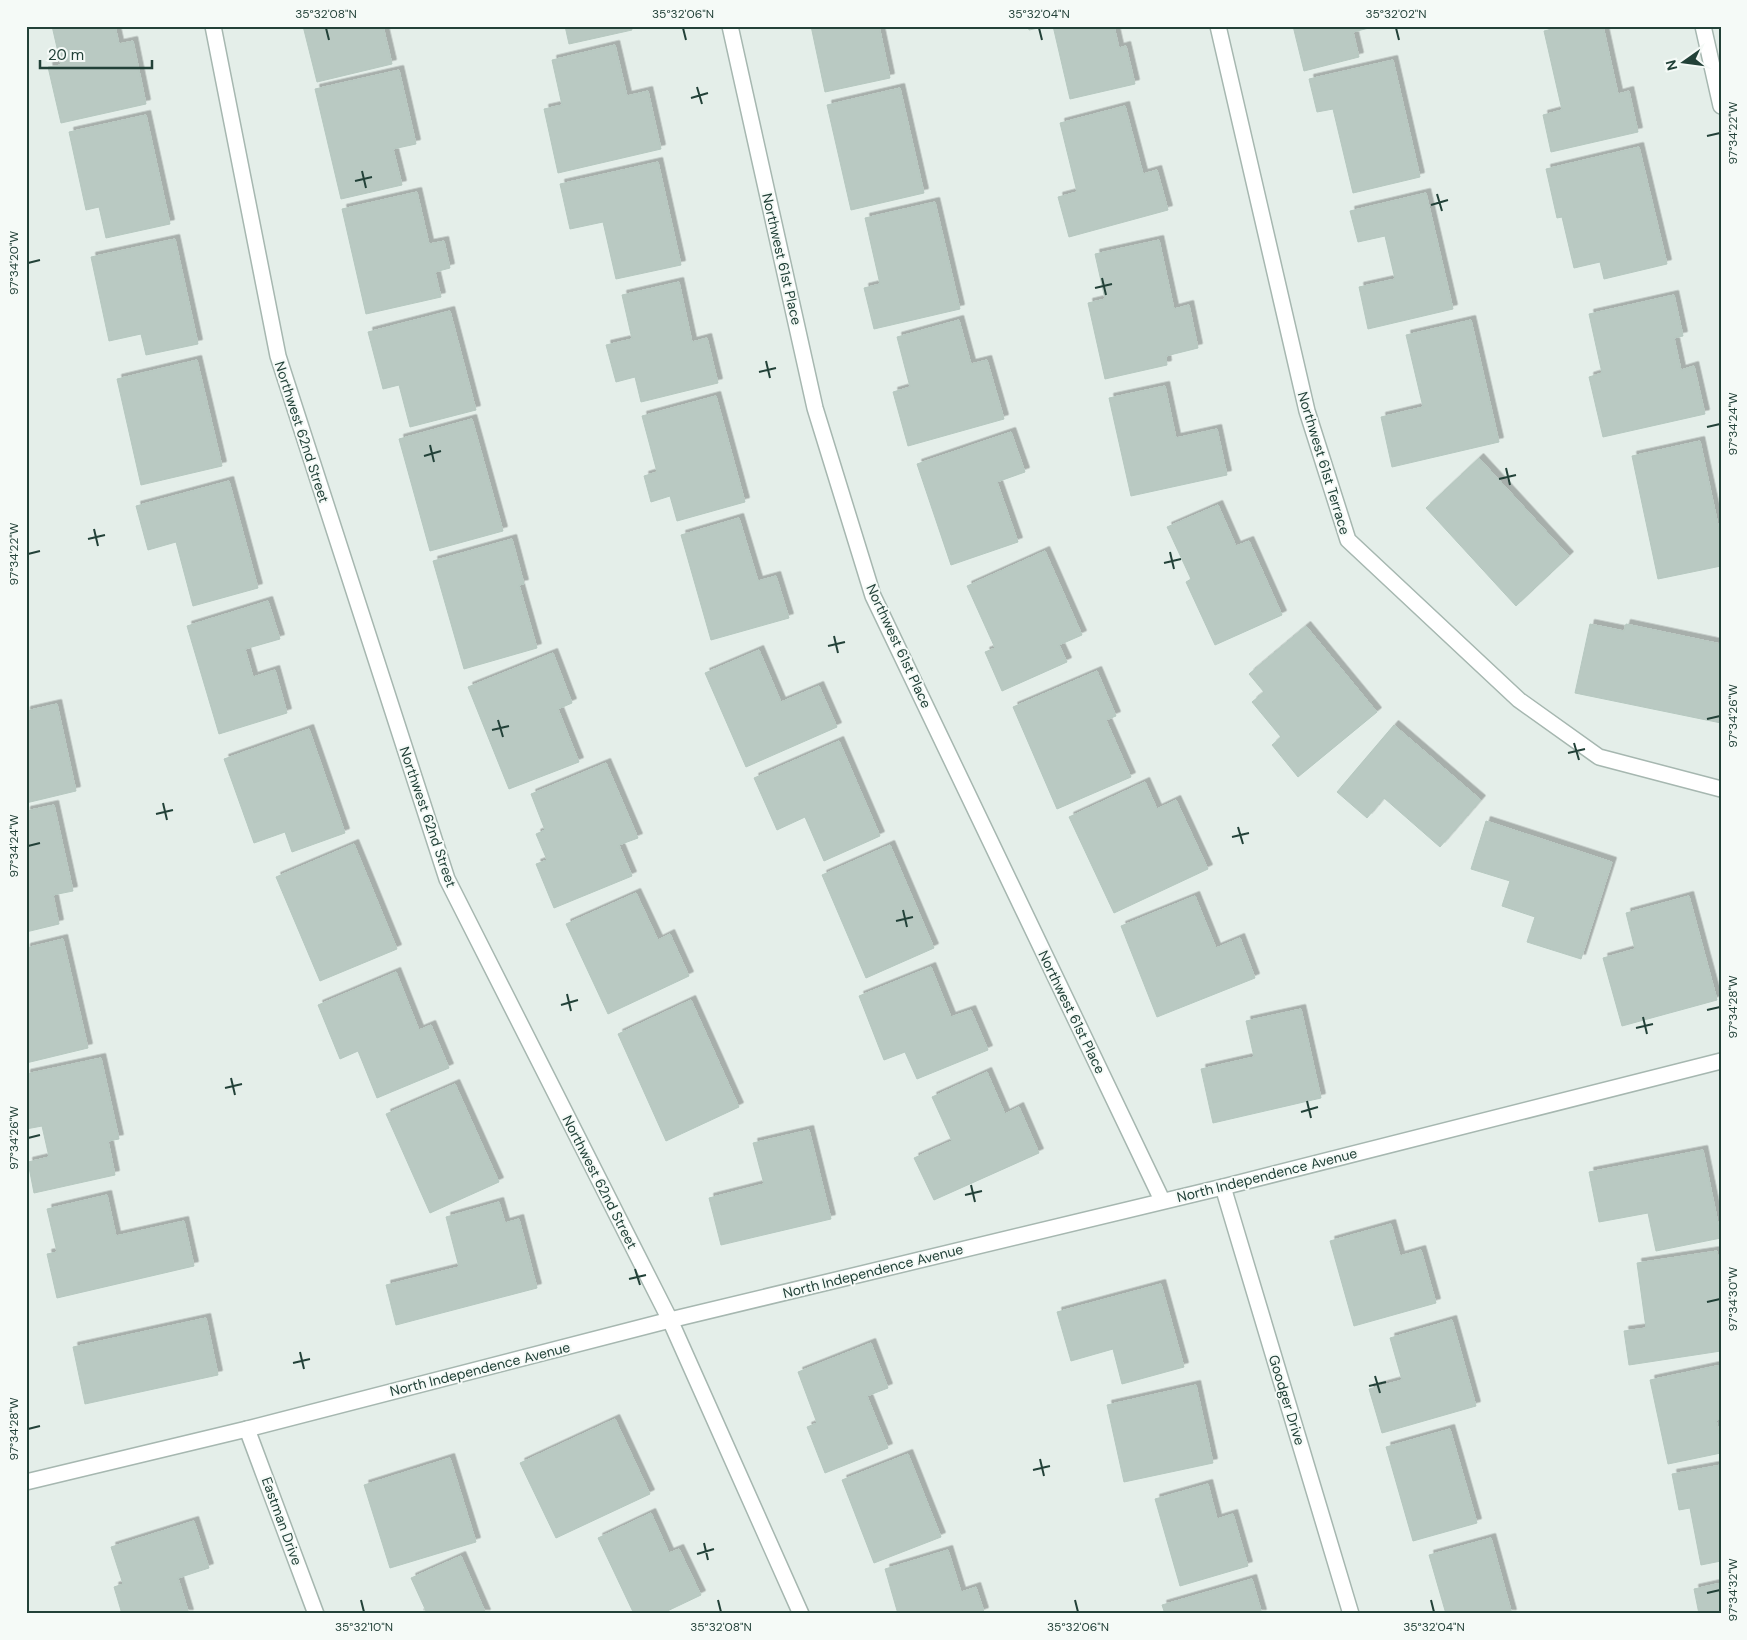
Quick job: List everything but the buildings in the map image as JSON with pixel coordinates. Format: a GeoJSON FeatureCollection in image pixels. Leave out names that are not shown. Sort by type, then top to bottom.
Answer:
{"type":"FeatureCollection","features":[{"type":"Feature","properties":{"kind":"street","name":"Northwest 62nd Street"},"geometry":{"type":"LineString","coordinates":[[213,26],[278,356],[448,879],[670,1320],[801,1614]]}},
{"type":"Feature","properties":{"kind":"street","name":"Northwest 61st Place"},"geometry":{"type":"LineString","coordinates":[[730,26],[815,408],[873,596],[1162,1200]]}},
{"type":"Feature","properties":{"kind":"street","name":"Northwest 61st Terrace"},"geometry":{"type":"LineString","coordinates":[[1218,26],[1306,411],[1348,540],[1519,700],[1599,757],[1721,789]]}},
{"type":"Feature","properties":{"kind":"street"},"geometry":{"type":"LineString","coordinates":[[1703,26],[1721,106]]}},
{"type":"Feature","properties":{"kind":"street","name":"North Independence Avenue"},"geometry":{"type":"LineString","coordinates":[[26,1482],[247,1429],[670,1320],[1162,1200],[1223,1187],[1721,1060]]}},
{"type":"Feature","properties":{"kind":"street","name":"Goodger Drive"},"geometry":{"type":"LineString","coordinates":[[1223,1187],[1351,1614]]}},
{"type":"Feature","properties":{"kind":"street","name":"Eastman Drive"},"geometry":{"type":"LineString","coordinates":[[247,1429],[316,1614]]}}]}
